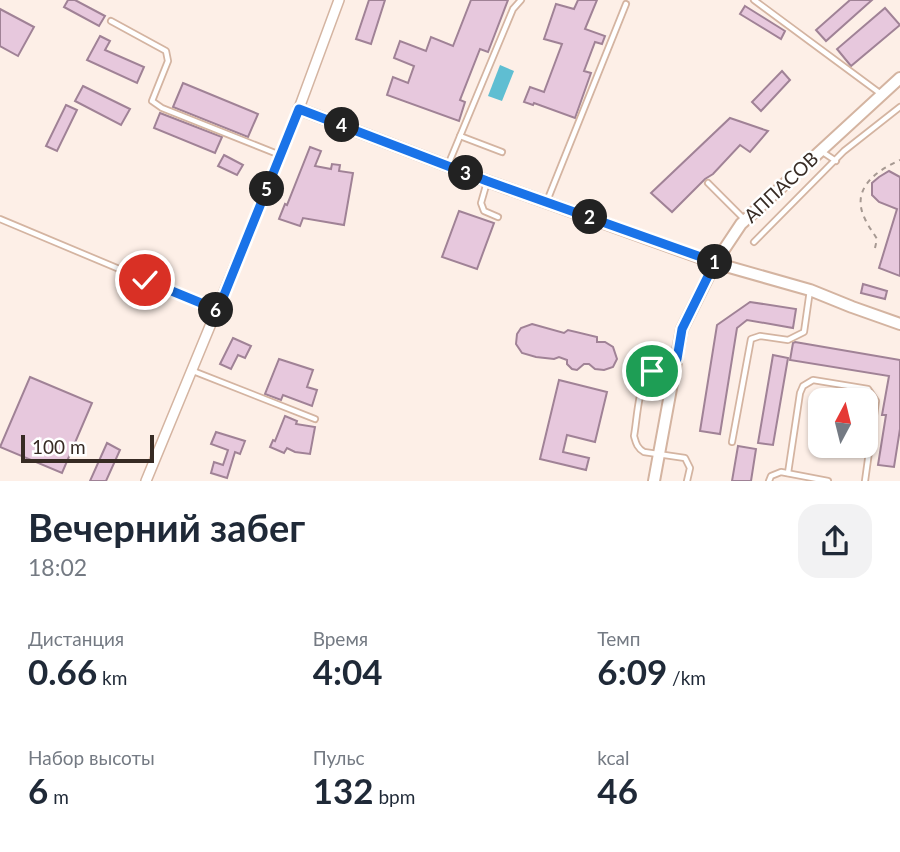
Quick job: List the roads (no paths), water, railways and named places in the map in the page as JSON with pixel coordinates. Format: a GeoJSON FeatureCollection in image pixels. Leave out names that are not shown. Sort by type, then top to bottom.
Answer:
{"type":"FeatureCollection","features":[{"type":"Feature","properties":{"kind":"street"},"geometry":{"type":"LineString","coordinates":[[146,481],[281,155],[339,0]]}},
{"type":"Feature","properties":{"kind":"street","name":"АППАСОВ"},"geometry":{"type":"LineString","coordinates":[[654,481],[682,329],[715,262],[745,219],[900,78]]}},
{"type":"Feature","properties":{"kind":"street"},"geometry":{"type":"LineString","coordinates":[[299,109],[487,181],[715,262],[810,290],[900,324]]}},
{"type":"Feature","properties":{"kind":"lane"},"geometry":{"type":"LineString","coordinates":[[447,166],[513,9],[521,0]]}},
{"type":"Feature","properties":{"kind":"lane"},"geometry":{"type":"LineString","coordinates":[[754,0],[882,94]]}},
{"type":"Feature","properties":{"kind":"lane"},"geometry":{"type":"LineString","coordinates":[[547,202],[626,4]]}},
{"type":"Feature","properties":{"kind":"lane"},"geometry":{"type":"LineString","coordinates":[[111,21],[166,51],[168,61],[152,101],[162,108],[281,155]]}},
{"type":"Feature","properties":{"kind":"lane"},"geometry":{"type":"LineString","coordinates":[[754,242],[845,151],[900,107]]}},
{"type":"Feature","properties":{"kind":"lane"},"geometry":{"type":"LineString","coordinates":[[460,136],[502,152]]}},
{"type":"Feature","properties":{"kind":"lane"},"geometry":{"type":"LineString","coordinates":[[820,151],[835,161]]}},
{"type":"Feature","properties":{"kind":"lane"},"geometry":{"type":"LineString","coordinates":[[487,181],[481,203],[484,211],[498,217]]}},
{"type":"Feature","properties":{"kind":"lane"},"geometry":{"type":"LineString","coordinates":[[708,183],[745,219]]}},
{"type":"Feature","properties":{"kind":"lane"},"geometry":{"type":"LineString","coordinates":[[0,219],[218,310]]}},
{"type":"Feature","properties":{"kind":"lane"},"geometry":{"type":"LineString","coordinates":[[732,442],[751,339],[760,336],[788,340],[804,332],[810,290]]}},
{"type":"Feature","properties":{"kind":"lane"},"geometry":{"type":"LineString","coordinates":[[677,359],[652,371],[646,378],[635,436],[639,449],[644,452],[685,458],[690,468],[687,481]]}},
{"type":"Feature","properties":{"kind":"lane"},"geometry":{"type":"LineString","coordinates":[[192,371],[314,419]]}},
{"type":"Feature","properties":{"kind":"lane"},"geometry":{"type":"LineString","coordinates":[[788,473],[800,393],[803,386],[813,380],[868,389],[876,401],[865,481]]}},
{"type":"Feature","properties":{"kind":"lane"},"geometry":{"type":"LineString","coordinates":[[769,481],[771,476],[781,472],[828,481]]}},
{"type":"Feature","properties":{"kind":"water"},"geometry":{"type":"Polygon","coordinates":[[[500,65],[514,71],[502,101],[488,96],[500,65]]]}}]}
